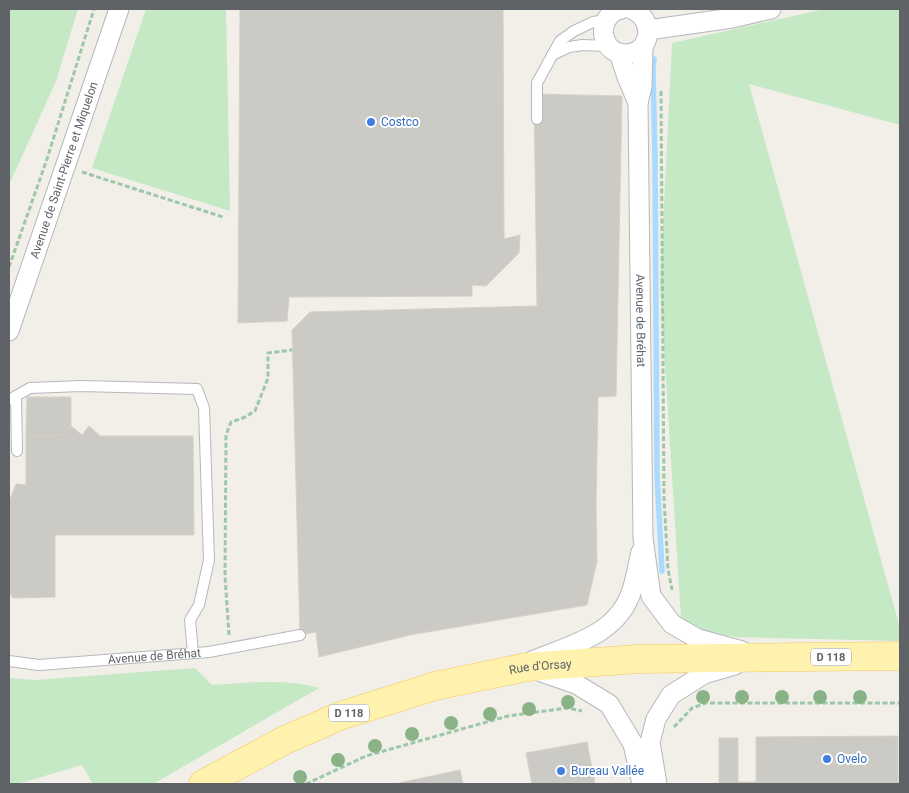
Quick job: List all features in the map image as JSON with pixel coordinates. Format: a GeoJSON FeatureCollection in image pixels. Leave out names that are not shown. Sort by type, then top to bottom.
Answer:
{"type":"FeatureCollection","features":[{"type":"Feature","properties":{"kind":"main road","name":"Rue d'Orsay"},"geometry":{"type":"LineString","coordinates":[[203,784],[285,740],[340,716],[435,686],[516,669],[638,659],[900,656]]}},
{"type":"Feature","properties":{"kind":"street","name":"Avenue de Saint-Pierre et Miquelon"},"geometry":{"type":"LineString","coordinates":[[9,331],[119,9]]}},
{"type":"Feature","properties":{"kind":"street"},"geometry":{"type":"LineString","coordinates":[[613,49],[632,53],[640,22],[732,18],[770,9]]}},
{"type":"Feature","properties":{"kind":"street","name":"Avenue de Bréhat"},"geometry":{"type":"LineString","coordinates":[[613,12],[603,33],[627,77],[638,103]]}},
{"type":"Feature","properties":{"kind":"street","name":"Avenue de Bréhat"},"geometry":{"type":"LineString","coordinates":[[640,22],[642,86],[638,103],[644,538],[651,596],[672,624],[698,639],[762,657]]}},
{"type":"Feature","properties":{"kind":"street","name":"Avenue de Bréhat"},"geometry":{"type":"LineString","coordinates":[[516,669],[603,631],[619,617],[632,591],[644,538]]}},
{"type":"Feature","properties":{"kind":"street"},"geometry":{"type":"LineString","coordinates":[[657,784],[650,742],[656,719],[671,695],[704,674],[762,657]]}},
{"type":"Feature","properties":{"kind":"street"},"geometry":{"type":"LineString","coordinates":[[516,669],[576,684],[610,704],[633,744],[642,784]]}},
{"type":"Feature","properties":{"kind":"lane"},"geometry":{"type":"LineString","coordinates":[[537,119],[537,83],[560,41],[574,30],[613,12]]}},
{"type":"Feature","properties":{"kind":"lane"},"geometry":{"type":"LineString","coordinates":[[551,56],[569,47],[582,45],[613,49]]}},
{"type":"Feature","properties":{"kind":"lane"},"geometry":{"type":"LineString","coordinates":[[17,451],[12,398],[30,388],[81,386],[197,389],[204,408],[209,560],[199,604],[190,620],[193,653]]}},
{"type":"Feature","properties":{"kind":"lane","name":"Avenue de Bréhat"},"geometry":{"type":"LineString","coordinates":[[9,662],[40,665],[209,652],[300,635]]}},
{"type":"Feature","properties":{"kind":"path"},"geometry":{"type":"LineString","coordinates":[[9,267],[94,9]]}},
{"type":"Feature","properties":{"kind":"path"},"geometry":{"type":"LineString","coordinates":[[661,87],[664,498],[668,569],[672,590]]}},
{"type":"Feature","properties":{"kind":"path"},"geometry":{"type":"LineString","coordinates":[[46,158],[64,167],[224,217]]}},
{"type":"Feature","properties":{"kind":"path"},"geometry":{"type":"LineString","coordinates":[[230,648],[225,576],[226,434],[231,422],[255,411],[268,378],[268,353],[292,350]]}},
{"type":"Feature","properties":{"kind":"path"},"geometry":{"type":"LineString","coordinates":[[669,732],[692,708],[706,703],[900,703]]}},
{"type":"Feature","properties":{"kind":"path"},"geometry":{"type":"LineString","coordinates":[[306,784],[366,756],[508,716],[567,708],[582,710],[588,714]]}},
{"type":"Feature","properties":{"kind":"green space"},"geometry":{"type":"Polygon","coordinates":[[[9,9],[78,9],[56,81],[9,185],[9,9]]]}},
{"type":"Feature","properties":{"kind":"green space"},"geometry":{"type":"Polygon","coordinates":[[[146,9],[226,9],[230,211],[92,168],[146,9]]]}},
{"type":"Feature","properties":{"kind":"green space"},"geometry":{"type":"Polygon","coordinates":[[[825,9],[900,9],[900,125],[749,84],[900,628],[900,641],[735,637],[707,631],[681,618],[660,286],[672,43],[825,9]]]}},
{"type":"Feature","properties":{"kind":"green space"},"geometry":{"type":"Polygon","coordinates":[[[195,668],[212,685],[279,682],[319,688],[153,784],[93,784],[82,765],[17,784],[9,784],[9,678],[35,680],[195,668]]]}},
{"type":"Feature","properties":{"kind":"building","name":"Costco"},"geometry":{"type":"Polygon","coordinates":[[[240,9],[503,9],[504,239],[520,235],[519,253],[486,286],[472,285],[472,296],[289,297],[287,321],[238,323],[240,9]]]}},
{"type":"Feature","properties":{"kind":"building"},"geometry":{"type":"Polygon","coordinates":[[[534,94],[622,96],[616,396],[598,397],[597,561],[587,605],[410,635],[319,657],[316,632],[300,635],[292,330],[310,312],[537,306],[534,94]]]}},
{"type":"Feature","properties":{"kind":"building"},"geometry":{"type":"Polygon","coordinates":[[[27,397],[71,397],[71,426],[62,435],[26,437],[27,397]]]}},
{"type":"Feature","properties":{"kind":"building"},"geometry":{"type":"Polygon","coordinates":[[[71,426],[82,435],[89,426],[100,436],[193,436],[194,535],[55,535],[55,597],[13,598],[9,592],[9,502],[16,484],[26,485],[26,437],[62,435],[71,426]]]}},
{"type":"Feature","properties":{"kind":"building","name":"Ovelo"},"geometry":{"type":"Polygon","coordinates":[[[898,736],[898,784],[756,784],[756,737],[898,736]]]}},
{"type":"Feature","properties":{"kind":"building"},"geometry":{"type":"Polygon","coordinates":[[[719,738],[738,738],[738,782],[756,782],[756,784],[719,784],[719,738]]]}},
{"type":"Feature","properties":{"kind":"building","name":"Bureau Vallée"},"geometry":{"type":"Polygon","coordinates":[[[587,742],[595,784],[532,784],[526,753],[587,742]]]}},
{"type":"Feature","properties":{"kind":"building"},"geometry":{"type":"Polygon","coordinates":[[[460,770],[463,784],[399,783],[460,770]]]}},
{"type":"Feature","properties":{"kind":"waterway"},"geometry":{"type":"LineString","coordinates":[[654,59],[657,474],[662,571]]}},
{"type":"Feature","properties":{"kind":"place","name":"Costco"},"geometry":{"type":"Point","coordinates":[371,122]}},
{"type":"Feature","properties":{"kind":"place","name":"Ovelo"},"geometry":{"type":"Point","coordinates":[827,759]}},
{"type":"Feature","properties":{"kind":"place","name":"Bureau Vallée"},"geometry":{"type":"Point","coordinates":[561,771]}}]}
